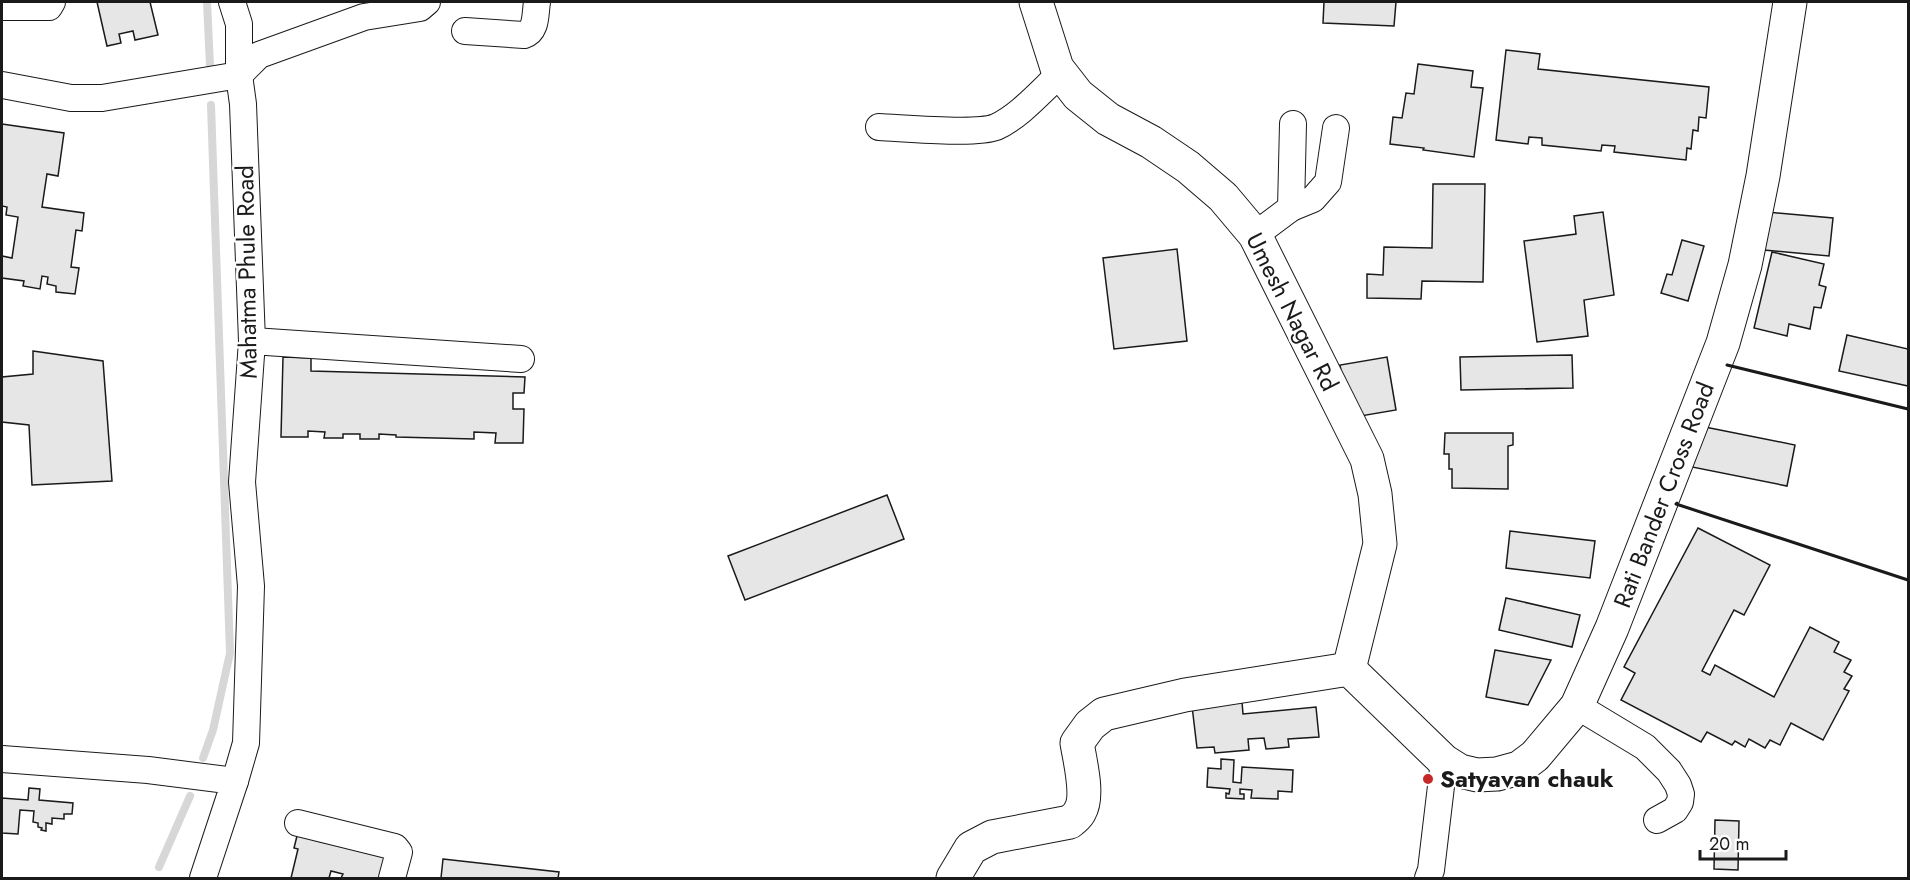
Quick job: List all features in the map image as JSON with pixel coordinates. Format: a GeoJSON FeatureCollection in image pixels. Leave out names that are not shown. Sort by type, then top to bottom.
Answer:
{"type":"FeatureCollection","features":[{"type":"Feature","properties":{"kind":"street"},"geometry":{"type":"LineString","coordinates":[[2,7],[49,7],[52,2]]}},
{"type":"Feature","properties":{"kind":"street","name":"Mahatma Phule Road"},"geometry":{"type":"LineString","coordinates":[[203,879],[246,743],[250,672],[251,586],[242,482],[252,341],[243,104],[239,75],[238,24],[232,2]]}},
{"type":"Feature","properties":{"kind":"street"},"geometry":{"type":"LineString","coordinates":[[2,85],[71,98],[102,98],[239,75],[259,55],[364,17],[420,8],[427,2]]}},
{"type":"Feature","properties":{"kind":"street"},"geometry":{"type":"LineString","coordinates":[[465,31],[524,35],[529,33],[533,28],[537,2]]}},
{"type":"Feature","properties":{"kind":"street","name":"Umesh Nagar Rd"},"geometry":{"type":"LineString","coordinates":[[1036,2],[1057,68],[1078,95],[1108,118],[1188,167],[1223,197],[1255,235],[1367,459],[1375,494],[1380,544],[1349,669]]}},
{"type":"Feature","properties":{"kind":"street","name":"Rati Bander Cross Road"},"geometry":{"type":"LineString","coordinates":[[1349,669],[1444,761],[1460,771],[1477,775],[1497,774],[1519,768],[1535,756],[1576,706],[1616,618],[1723,344],[1745,265],[1764,176],[1790,2]]}},
{"type":"Feature","properties":{"kind":"street"},"geometry":{"type":"LineString","coordinates":[[879,127],[969,130],[993,128],[1010,119],[1061,73]]}},
{"type":"Feature","properties":{"kind":"street"},"geometry":{"type":"LineString","coordinates":[[1292,208],[1293,124]]}},
{"type":"Feature","properties":{"kind":"street"},"geometry":{"type":"LineString","coordinates":[[1255,235],[1292,208],[1313,199],[1328,182],[1336,128]]}},
{"type":"Feature","properties":{"kind":"street"},"geometry":{"type":"LineString","coordinates":[[252,341],[521,358]]}},
{"type":"Feature","properties":{"kind":"street"},"geometry":{"type":"LineString","coordinates":[[953,879],[971,848],[992,837],[1070,822],[1079,814],[1084,804],[1084,794],[1077,742],[1090,725],[1104,714],[1185,694],[1349,669]]}},
{"type":"Feature","properties":{"kind":"street"},"geometry":{"type":"LineString","coordinates":[[1576,706],[1645,747],[1669,771],[1678,785],[1680,802],[1676,810],[1658,820]]}},
{"type":"Feature","properties":{"kind":"street"},"geometry":{"type":"LineString","coordinates":[[2,759],[148,770],[235,781]]}},
{"type":"Feature","properties":{"kind":"street"},"geometry":{"type":"LineString","coordinates":[[1428,879],[1444,761]]}},
{"type":"Feature","properties":{"kind":"street"},"geometry":{"type":"LineString","coordinates":[[298,823],[395,847],[399,852],[399,859],[392,879]]}},
{"type":"Feature","properties":{"kind":"building"},"geometry":{"type":"Polygon","coordinates":[[[97,2],[150,2],[158,35],[135,40],[133,31],[119,34],[121,43],[107,46],[97,2]]]}},
{"type":"Feature","properties":{"kind":"building"},"geometry":{"type":"Polygon","coordinates":[[[1324,2],[1396,2],[1394,26],[1323,23],[1324,2]]]}},
{"type":"Feature","properties":{"kind":"building"},"geometry":{"type":"Polygon","coordinates":[[[1506,50],[1540,54],[1538,69],[1709,87],[1706,118],[1699,117],[1698,131],[1693,130],[1691,149],[1687,148],[1686,160],[1614,152],[1615,146],[1602,145],[1601,151],[1542,145],[1542,138],[1529,137],[1528,144],[1496,140],[1506,50]]]}},
{"type":"Feature","properties":{"kind":"building"},"geometry":{"type":"Polygon","coordinates":[[[1418,64],[1473,71],[1471,87],[1483,88],[1474,157],[1390,144],[1393,117],[1402,118],[1406,93],[1414,94],[1418,64]]]}},
{"type":"Feature","properties":{"kind":"building"},"geometry":{"type":"Polygon","coordinates":[[[2,124],[64,133],[58,176],[47,174],[42,207],[84,213],[82,231],[76,230],[71,267],[79,268],[75,294],[56,292],[56,286],[47,284],[48,277],[42,276],[40,289],[23,286],[24,281],[2,278],[2,256],[12,258],[18,217],[6,215],[7,207],[2,206],[2,124]]]}},
{"type":"Feature","properties":{"kind":"building"},"geometry":{"type":"Polygon","coordinates":[[[1433,184],[1485,184],[1483,282],[1422,281],[1421,299],[1367,298],[1367,274],[1383,275],[1384,247],[1432,248],[1433,184]]]}},
{"type":"Feature","properties":{"kind":"building"},"geometry":{"type":"Polygon","coordinates":[[[1603,212],[1614,295],[1584,300],[1588,336],[1537,342],[1524,241],[1576,234],[1574,216],[1603,212]]]}},
{"type":"Feature","properties":{"kind":"building"},"geometry":{"type":"Polygon","coordinates":[[[1767,212],[1833,218],[1829,256],[1764,250],[1767,212]]]}},
{"type":"Feature","properties":{"kind":"building"},"geometry":{"type":"Polygon","coordinates":[[[1682,240],[1704,246],[1688,301],[1661,293],[1667,274],[1672,275],[1682,240]]]}},
{"type":"Feature","properties":{"kind":"building"},"geometry":{"type":"Polygon","coordinates":[[[1177,249],[1187,341],[1114,349],[1103,258],[1177,249]]]}},
{"type":"Feature","properties":{"kind":"building"},"geometry":{"type":"Polygon","coordinates":[[[1772,252],[1824,264],[1819,285],[1826,287],[1821,308],[1814,307],[1810,329],[1789,324],[1787,336],[1754,328],[1772,252]]]}},
{"type":"Feature","properties":{"kind":"building"},"geometry":{"type":"Polygon","coordinates":[[[1847,335],[1908,349],[1908,386],[1839,371],[1847,335]]]}},
{"type":"Feature","properties":{"kind":"building"},"geometry":{"type":"Polygon","coordinates":[[[33,351],[103,361],[112,481],[32,485],[29,425],[2,422],[2,377],[33,374],[33,351]]]}},
{"type":"Feature","properties":{"kind":"building"},"geometry":{"type":"Polygon","coordinates":[[[1572,355],[1573,388],[1461,390],[1460,357],[1572,355]]]}},
{"type":"Feature","properties":{"kind":"building"},"geometry":{"type":"Polygon","coordinates":[[[283,357],[311,358],[311,371],[525,377],[524,393],[513,393],[513,409],[524,409],[523,443],[495,443],[496,433],[474,432],[474,439],[396,437],[396,435],[379,434],[379,439],[360,439],[360,434],[343,434],[343,438],[324,438],[325,432],[308,431],[308,437],[281,437],[283,357]]]}},
{"type":"Feature","properties":{"kind":"building"},"geometry":{"type":"Polygon","coordinates":[[[1387,357],[1396,410],[1349,418],[1340,365],[1387,357]]]}},
{"type":"Feature","properties":{"kind":"building"},"geometry":{"type":"Polygon","coordinates":[[[1700,426],[1795,445],[1787,486],[1692,467],[1700,426]]]}},
{"type":"Feature","properties":{"kind":"building"},"geometry":{"type":"Polygon","coordinates":[[[1445,433],[1513,433],[1513,445],[1508,446],[1508,489],[1452,488],[1449,454],[1444,454],[1445,433]]]}},
{"type":"Feature","properties":{"kind":"building"},"geometry":{"type":"Polygon","coordinates":[[[887,495],[904,539],[745,600],[728,556],[887,495]]]}},
{"type":"Feature","properties":{"kind":"building"},"geometry":{"type":"Polygon","coordinates":[[[1698,528],[1770,565],[1744,615],[1734,610],[1702,671],[1710,675],[1715,665],[1774,697],[1810,627],[1839,642],[1834,652],[1851,660],[1844,672],[1852,676],[1844,689],[1849,691],[1823,740],[1791,723],[1780,745],[1770,740],[1765,748],[1749,739],[1745,747],[1735,741],[1732,745],[1707,732],[1701,742],[1621,700],[1635,673],[1624,667],[1698,528]]]}},
{"type":"Feature","properties":{"kind":"building"},"geometry":{"type":"Polygon","coordinates":[[[1510,531],[1595,541],[1590,578],[1506,568],[1510,531]]]}},
{"type":"Feature","properties":{"kind":"building"},"geometry":{"type":"Polygon","coordinates":[[[1506,598],[1580,615],[1572,647],[1499,630],[1506,598]]]}},
{"type":"Feature","properties":{"kind":"building"},"geometry":{"type":"Polygon","coordinates":[[[1495,650],[1551,660],[1528,705],[1486,697],[1495,650]]]}},
{"type":"Feature","properties":{"kind":"building"},"geometry":{"type":"Polygon","coordinates":[[[1242,702],[1243,714],[1316,707],[1319,737],[1288,739],[1289,747],[1266,749],[1264,738],[1248,739],[1249,750],[1215,753],[1214,747],[1197,748],[1192,706],[1242,702]]]}},
{"type":"Feature","properties":{"kind":"building"},"geometry":{"type":"Polygon","coordinates":[[[1221,759],[1234,760],[1233,782],[1241,783],[1242,767],[1293,770],[1292,792],[1278,791],[1278,799],[1251,798],[1252,790],[1240,789],[1240,794],[1244,794],[1244,799],[1226,798],[1226,793],[1229,794],[1230,789],[1207,787],[1208,768],[1221,769],[1221,759]]]}},
{"type":"Feature","properties":{"kind":"building"},"geometry":{"type":"Polygon","coordinates":[[[29,788],[40,789],[39,800],[73,803],[72,814],[64,814],[64,819],[52,818],[52,824],[46,823],[46,831],[38,827],[38,823],[33,822],[34,811],[20,810],[18,834],[2,833],[2,798],[28,800],[29,788]]]}},
{"type":"Feature","properties":{"kind":"building"},"geometry":{"type":"Polygon","coordinates":[[[1715,820],[1739,821],[1738,870],[1714,869],[1715,820]]]}},
{"type":"Feature","properties":{"kind":"building"},"geometry":{"type":"Polygon","coordinates":[[[299,828],[319,833],[317,841],[372,853],[395,853],[381,878],[341,878],[343,874],[331,871],[329,878],[291,878],[298,849],[294,848],[299,828]]]}},
{"type":"Feature","properties":{"kind":"building"},"geometry":{"type":"Polygon","coordinates":[[[443,859],[559,872],[558,878],[441,878],[443,859]]]}},
{"type":"Feature","properties":{"kind":"waterway"},"geometry":{"type":"LineString","coordinates":[[207,2],[210,66]]}},
{"type":"Feature","properties":{"kind":"waterway"},"geometry":{"type":"LineString","coordinates":[[203,758],[213,730],[230,653],[211,105]]}},
{"type":"Feature","properties":{"kind":"waterway"},"geometry":{"type":"LineString","coordinates":[[159,867],[190,796]]}},
{"type":"Feature","properties":{"kind":"wall"},"geometry":{"type":"LineString","coordinates":[[1727,365],[1908,409]]}},
{"type":"Feature","properties":{"kind":"wall"},"geometry":{"type":"LineString","coordinates":[[1677,503],[1908,580]]}},
{"type":"Feature","properties":{"kind":"place","name":"Satyavan chauk"},"geometry":{"type":"Point","coordinates":[1428,779]}}]}
